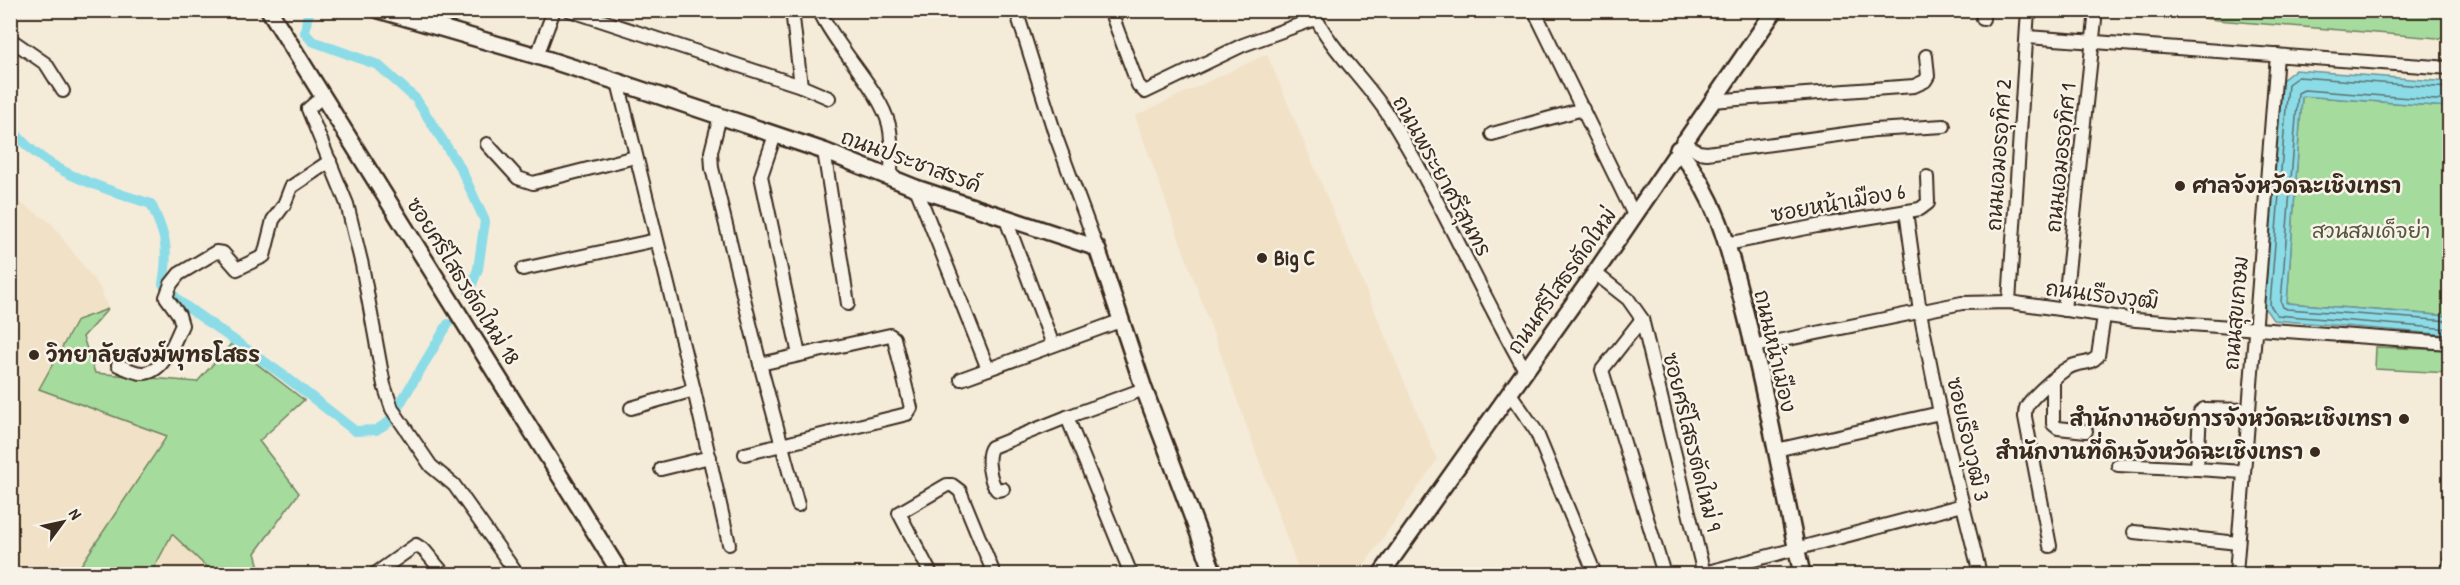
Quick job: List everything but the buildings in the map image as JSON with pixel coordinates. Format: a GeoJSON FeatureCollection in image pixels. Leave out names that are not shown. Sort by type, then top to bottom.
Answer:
{"type":"FeatureCollection","features":[{"type":"Feature","properties":{"kind":"street","name":"ซอยศรีโสธรตัดใหม่ 18"},"geometry":{"type":"LineString","coordinates":[[269,10],[621,574]]}},
{"type":"Feature","properties":{"kind":"street","name":"ถนนประชาสรรค์"},"geometry":{"type":"LineString","coordinates":[[379,10],[618,82],[824,151],[891,176],[916,188],[1097,248]]}},
{"type":"Feature","properties":{"kind":"street"},"geometry":{"type":"LineString","coordinates":[[537,56],[554,10]]}},
{"type":"Feature","properties":{"kind":"street"},"geometry":{"type":"LineString","coordinates":[[569,10],[801,86],[829,98]]}},
{"type":"Feature","properties":{"kind":"street"},"geometry":{"type":"LineString","coordinates":[[819,10],[833,36],[873,93],[888,122],[891,138],[891,176]]}},
{"type":"Feature","properties":{"kind":"street"},"geometry":{"type":"LineString","coordinates":[[1016,10],[1056,137],[1097,248],[1120,321],[1214,574]]}},
{"type":"Feature","properties":{"kind":"street"},"geometry":{"type":"LineString","coordinates":[[1110,10],[1138,85],[1145,92],[1243,45],[1313,15]]}},
{"type":"Feature","properties":{"kind":"street"},"geometry":{"type":"LineString","coordinates":[[1534,10],[1634,215]]}},
{"type":"Feature","properties":{"kind":"street","name":"ถนนศรีโสธรตัดใหม่"},"geometry":{"type":"LineString","coordinates":[[1381,574],[1594,273],[1775,10]]}},
{"type":"Feature","properties":{"kind":"street","name":"ถนนเอมอรอุทิศ 2"},"geometry":{"type":"LineString","coordinates":[[2008,302],[2028,10]]}},
{"type":"Feature","properties":{"kind":"street","name":"ถนนเอมอรอุทิศ 1"},"geometry":{"type":"LineString","coordinates":[[2064,310],[2096,10]]}},
{"type":"Feature","properties":{"kind":"street"},"geometry":{"type":"LineString","coordinates":[[788,12],[801,86]]}},
{"type":"Feature","properties":{"kind":"street","name":"ถนนพระยาศรีสุนทร"},"geometry":{"type":"LineString","coordinates":[[1313,15],[1330,44],[1389,115],[1525,370]]}},
{"type":"Feature","properties":{"kind":"street"},"geometry":{"type":"LineString","coordinates":[[2026,37],[2450,68]]}},
{"type":"Feature","properties":{"kind":"street"},"geometry":{"type":"LineString","coordinates":[[10,39],[46,64],[63,91]]}},
{"type":"Feature","properties":{"kind":"street","name":"ถนนสุขเกษม"},"geometry":{"type":"LineString","coordinates":[[2236,574],[2277,55]]}},
{"type":"Feature","properties":{"kind":"street"},"geometry":{"type":"LineString","coordinates":[[1711,101],[1914,86],[1925,81],[1928,76],[1926,56]]}},
{"type":"Feature","properties":{"kind":"street"},"geometry":{"type":"LineString","coordinates":[[618,82],[694,390],[729,544]]}},
{"type":"Feature","properties":{"kind":"street"},"geometry":{"type":"LineString","coordinates":[[323,96],[308,109],[347,204],[384,384],[396,415],[432,466],[454,485],[517,574]]}},
{"type":"Feature","properties":{"kind":"street"},"geometry":{"type":"LineString","coordinates":[[1492,134],[1583,109]]}},
{"type":"Feature","properties":{"kind":"street"},"geometry":{"type":"LineString","coordinates":[[720,116],[711,152],[712,168],[760,364],[784,446],[798,505]]}},
{"type":"Feature","properties":{"kind":"street"},"geometry":{"type":"LineString","coordinates":[[1681,145],[1707,153],[1874,130],[1944,126]]}},
{"type":"Feature","properties":{"kind":"street"},"geometry":{"type":"LineString","coordinates":[[775,135],[761,176],[799,355]]}},
{"type":"Feature","properties":{"kind":"street"},"geometry":{"type":"LineString","coordinates":[[487,144],[518,177],[533,183],[635,157]]}},
{"type":"Feature","properties":{"kind":"street","name":"ถนนหน้าเมือง"},"geometry":{"type":"LineString","coordinates":[[1681,145],[1704,185],[1727,244],[1754,346],[1802,574]]}},
{"type":"Feature","properties":{"kind":"street"},"geometry":{"type":"LineString","coordinates":[[824,151],[848,304]]}},
{"type":"Feature","properties":{"kind":"street"},"geometry":{"type":"LineString","coordinates":[[118,365],[144,373],[155,369],[167,356],[182,325],[179,315],[167,300],[169,288],[179,274],[216,252],[223,253],[237,269],[264,256],[273,220],[284,205],[291,187],[330,161]]}},
{"type":"Feature","properties":{"kind":"street","name":"ซอยหน้าเมือง 6"},"geometry":{"type":"LineString","coordinates":[[1727,244],[1920,209],[1928,203],[1927,177]]}},
{"type":"Feature","properties":{"kind":"street"},"geometry":{"type":"LineString","coordinates":[[916,188],[988,369]]}},
{"type":"Feature","properties":{"kind":"street","name":"ซอยเรืองวุฒิ 3"},"geometry":{"type":"LineString","coordinates":[[1906,211],[1920,312],[1940,413],[1980,574]]}},
{"type":"Feature","properties":{"kind":"street"},"geometry":{"type":"LineString","coordinates":[[1005,217],[1053,345]]}},
{"type":"Feature","properties":{"kind":"street"},"geometry":{"type":"LineString","coordinates":[[523,269],[656,240]]}},
{"type":"Feature","properties":{"kind":"street","name":"ซอยศรีโสธรตัดใหม่ 9"},"geometry":{"type":"LineString","coordinates":[[1594,273],[1628,299],[1642,319],[1704,574]]}},
{"type":"Feature","properties":{"kind":"street","name":"ถนนเรืองวุฒิ"},"geometry":{"type":"LineString","coordinates":[[1754,346],[1962,303],[2008,302],[2140,321],[2450,343]]}},
{"type":"Feature","properties":{"kind":"street"},"geometry":{"type":"LineString","coordinates":[[2050,546],[2025,417],[2026,408],[2032,399],[2069,366],[2091,363],[2096,359],[2104,316]]}},
{"type":"Feature","properties":{"kind":"street"},"geometry":{"type":"LineString","coordinates":[[1642,319],[1602,370],[1664,574]]}},
{"type":"Feature","properties":{"kind":"street"},"geometry":{"type":"LineString","coordinates":[[961,379],[1120,321]]}},
{"type":"Feature","properties":{"kind":"street"},"geometry":{"type":"LineString","coordinates":[[745,454],[907,414],[911,408],[894,338],[890,335],[760,364]]}},
{"type":"Feature","properties":{"kind":"street"},"geometry":{"type":"LineString","coordinates":[[2053,380],[2053,424],[2058,428],[2086,431]]}},
{"type":"Feature","properties":{"kind":"street"},"geometry":{"type":"LineString","coordinates":[[1003,489],[997,490],[993,484],[988,456],[992,447],[1144,389]]}},
{"type":"Feature","properties":{"kind":"street"},"geometry":{"type":"LineString","coordinates":[[631,408],[694,390]]}},
{"type":"Feature","properties":{"kind":"street"},"geometry":{"type":"LineString","coordinates":[[1509,392],[1536,431],[1595,574]]}},
{"type":"Feature","properties":{"kind":"street"},"geometry":{"type":"LineString","coordinates":[[2197,469],[2201,410],[2248,410]]}},
{"type":"Feature","properties":{"kind":"street"},"geometry":{"type":"LineString","coordinates":[[1776,450],[1940,413]]}},
{"type":"Feature","properties":{"kind":"street"},"geometry":{"type":"LineString","coordinates":[[1067,417],[1131,574]]}},
{"type":"Feature","properties":{"kind":"street"},"geometry":{"type":"LineString","coordinates":[[661,469],[710,457]]}},
{"type":"Feature","properties":{"kind":"street"},"geometry":{"type":"LineString","coordinates":[[2118,465],[2243,472]]}},
{"type":"Feature","properties":{"kind":"street"},"geometry":{"type":"LineString","coordinates":[[931,574],[899,513],[947,485],[952,485],[960,491],[994,574]]}},
{"type":"Feature","properties":{"kind":"street"},"geometry":{"type":"LineString","coordinates":[[1704,574],[1963,505]]}},
{"type":"Feature","properties":{"kind":"street"},"geometry":{"type":"LineString","coordinates":[[2134,532],[2238,543]]}},
{"type":"Feature","properties":{"kind":"street"},"geometry":{"type":"LineString","coordinates":[[375,574],[411,546],[416,545],[426,551],[444,574]]}},
{"type":"Feature","properties":{"kind":"street"},"geometry":{"type":"LineString","coordinates":[[2448,574],[2450,560]]}},
{"type":"Feature","properties":{"kind":"shaded area"},"geometry":{"type":"Polygon","coordinates":[[[1267,54],[1437,460],[1358,574],[1300,574],[1135,116],[1267,54]]]}},
{"type":"Feature","properties":{"kind":"shaded area","name":"วิทยาลัยสงฆ์พุทธโสธร"},"geometry":{"type":"Polygon","coordinates":[[[10,196],[51,223],[100,288],[108,309],[77,320],[39,389],[167,436],[75,574],[11,574],[10,196]]]}},
{"type":"Feature","properties":{"kind":"shaded area"},"geometry":{"type":"Polygon","coordinates":[[[172,533],[214,574],[160,574],[154,569],[172,533]]]}},
{"type":"Feature","properties":{"kind":"green space"},"geometry":{"type":"Polygon","coordinates":[[[2160,10],[2449,11],[2449,39],[2217,20],[2160,12],[2160,10]]]}},
{"type":"Feature","properties":{"kind":"green space","name":"สวนสมเด็จย่า"},"geometry":{"type":"Polygon","coordinates":[[[2302,96],[2449,107],[2449,316],[2287,303],[2302,96]]]}},
{"type":"Feature","properties":{"kind":"green space"},"geometry":{"type":"Polygon","coordinates":[[[108,309],[83,337],[95,373],[197,382],[231,344],[304,400],[259,441],[299,493],[255,553],[261,574],[214,574],[172,534],[154,568],[160,574],[75,574],[167,436],[39,389],[77,320],[108,309]]]}},
{"type":"Feature","properties":{"kind":"green space"},"geometry":{"type":"Polygon","coordinates":[[[2376,347],[2449,350],[2449,373],[2375,369],[2376,347]]]}},
{"type":"Feature","properties":{"kind":"water"},"geometry":{"type":"Polygon","coordinates":[[[2295,70],[2449,82],[2449,107],[2302,96],[2287,303],[2449,316],[2449,335],[2273,320],[2264,307],[2281,81],[2295,70]]]}},
{"type":"Feature","properties":{"kind":"waterway"},"geometry":{"type":"LineString","coordinates":[[311,10],[307,18],[305,33],[312,41],[378,65],[416,99],[461,169],[485,221],[478,269],[469,292]]}},
{"type":"Feature","properties":{"kind":"waterway"},"geometry":{"type":"LineString","coordinates":[[10,126],[38,155],[73,176],[151,204],[165,242],[166,261],[163,284],[180,302],[286,377],[355,431],[376,430],[389,422],[448,324]]}},
{"type":"Feature","properties":{"kind":"place","name":"ศาลจังหวัดฉะเชิงเทรา"},"geometry":{"type":"Point","coordinates":[2180,186]}},
{"type":"Feature","properties":{"kind":"place","name":"Big C"},"geometry":{"type":"Point","coordinates":[1262,258]}},
{"type":"Feature","properties":{"kind":"place","name":"วิทยาลัยสงฆ์พุทธโสธร"},"geometry":{"type":"Point","coordinates":[34,355]}},
{"type":"Feature","properties":{"kind":"place","name":"สำนักงานอัยการจังหวัดฉะเชิงเทรา"},"geometry":{"type":"Point","coordinates":[2404,419]}},
{"type":"Feature","properties":{"kind":"place","name":"สำนักงานที่ดินจังหวัดฉะเชิงเทรา"},"geometry":{"type":"Point","coordinates":[2315,452]}}]}
